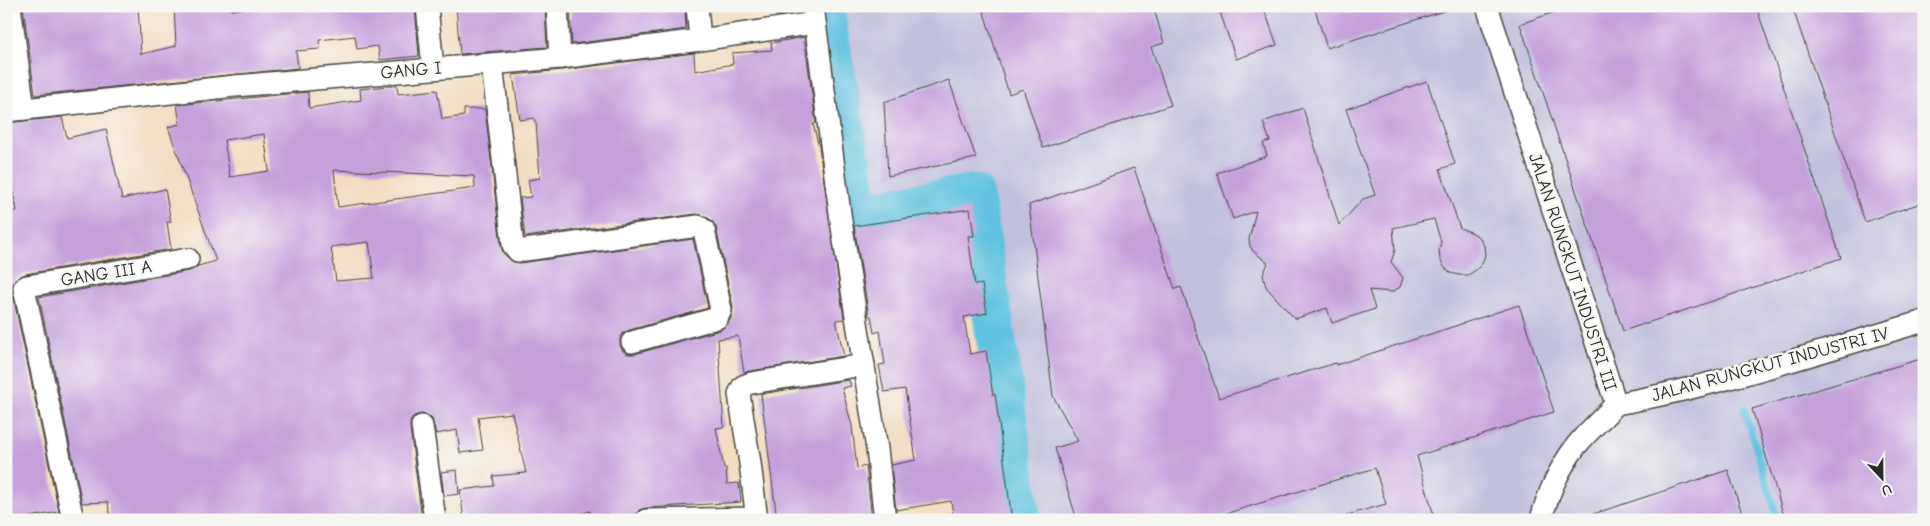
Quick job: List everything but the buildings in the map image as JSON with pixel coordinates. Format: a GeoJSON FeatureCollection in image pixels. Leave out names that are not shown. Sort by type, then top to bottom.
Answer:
{"type":"FeatureCollection","features":[{"type":"Feature","properties":{"kind":"street"},"geometry":{"type":"LineString","coordinates":[[10,6],[15,110]]}},
{"type":"Feature","properties":{"kind":"street"},"geometry":{"type":"LineString","coordinates":[[427,6],[433,68]]}},
{"type":"Feature","properties":{"kind":"street"},"geometry":{"type":"LineString","coordinates":[[558,6],[560,58]]}},
{"type":"Feature","properties":{"kind":"street"},"geometry":{"type":"LineString","coordinates":[[697,6],[700,40]]}},
{"type":"Feature","properties":{"kind":"street","name":"JALAN RUNGKUT INDUSTRI III"},"geometry":{"type":"LineString","coordinates":[[1487,6],[1616,404],[1576,446],[1559,474],[1544,508],[1541,520]]}},
{"type":"Feature","properties":{"kind":"street"},"geometry":{"type":"LineString","coordinates":[[814,15],[853,296],[877,449],[885,520]]}},
{"type":"Feature","properties":{"kind":"street","name":"GANG I"},"geometry":{"type":"LineString","coordinates":[[15,110],[235,86],[560,58],[700,40],[814,15]]}},
{"type":"Feature","properties":{"kind":"street"},"geometry":{"type":"LineString","coordinates":[[492,64],[514,245],[518,251],[698,226],[704,230],[721,310],[717,318],[632,342]]}},
{"type":"Feature","properties":{"kind":"street","name":"GANG III A"},"geometry":{"type":"LineString","coordinates":[[72,520],[24,288],[188,259]]}},
{"type":"Feature","properties":{"kind":"street","name":"JALAN RUNGKUT INDUSTRI IV"},"geometry":{"type":"LineString","coordinates":[[1616,404],[1651,398],[1749,373],[1924,321]]}},
{"type":"Feature","properties":{"kind":"street"},"geometry":{"type":"LineString","coordinates":[[646,520],[756,519],[750,463],[739,394],[743,386],[751,383],[864,365]]}},
{"type":"Feature","properties":{"kind":"street"},"geometry":{"type":"LineString","coordinates":[[422,426],[435,520]]}},
{"type":"Feature","properties":{"kind":"shaded area"},"geometry":{"type":"Polygon","coordinates":[[[838,6],[1924,6],[1924,520],[1028,520],[986,183],[866,207],[838,6]]]}},
{"type":"Feature","properties":{"kind":"waterway"},"geometry":{"type":"LineString","coordinates":[[824,6],[859,212],[974,194],[1021,520]]}},
{"type":"Feature","properties":{"kind":"waterway"},"geometry":{"type":"LineString","coordinates":[[1744,409],[1778,520]]}}]}
